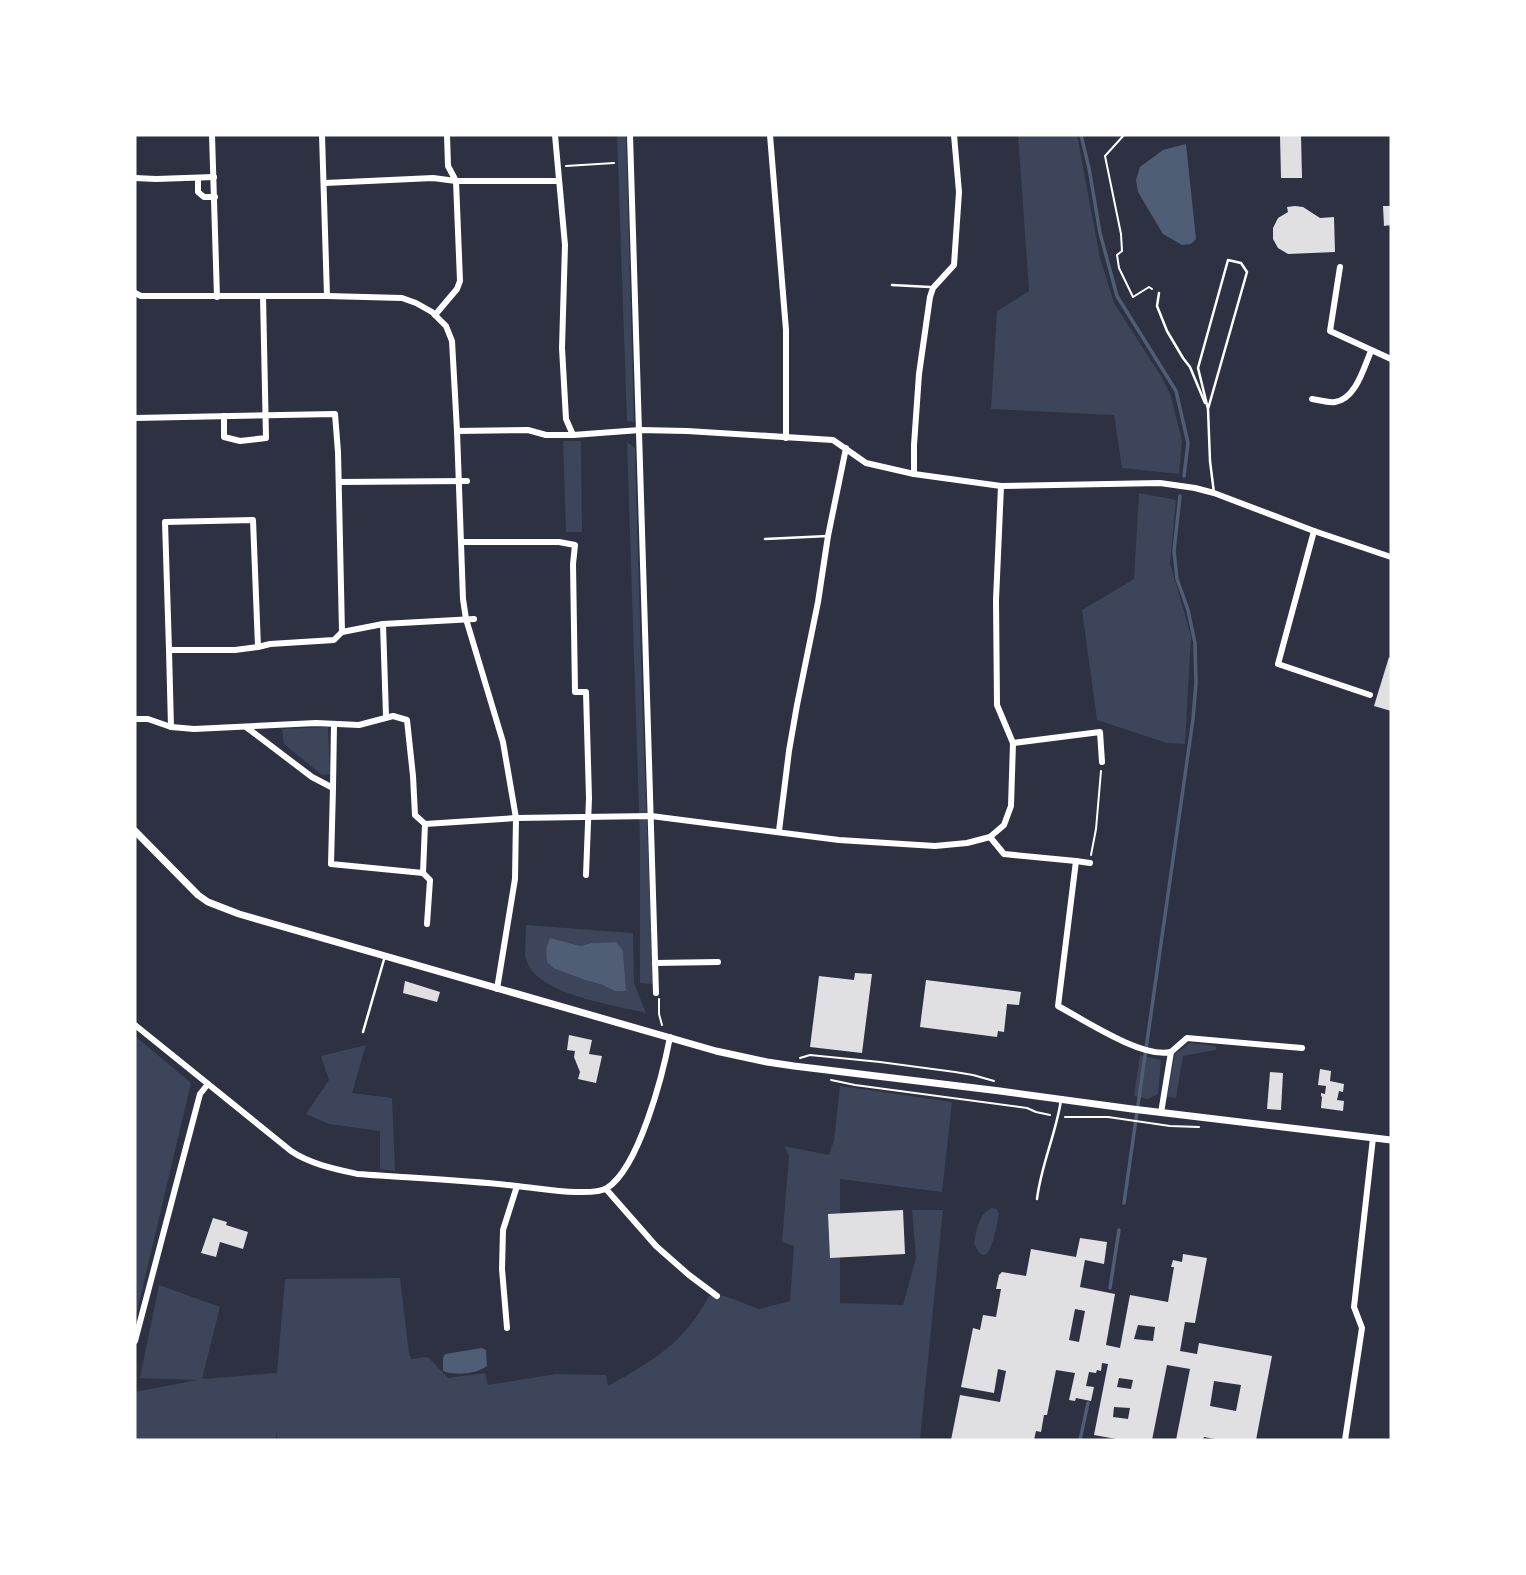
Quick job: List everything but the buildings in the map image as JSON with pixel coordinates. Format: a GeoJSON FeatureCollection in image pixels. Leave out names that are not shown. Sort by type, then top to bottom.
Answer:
{"type":"FeatureCollection","features":[{"type":"Feature","properties":{"kind":"street"},"geometry":{"type":"LineString","coordinates":[[212,135],[217,297]]}},
{"type":"Feature","properties":{"kind":"street"},"geometry":{"type":"LineString","coordinates":[[323,135],[327,296]]}},
{"type":"Feature","properties":{"kind":"street"},"geometry":{"type":"LineString","coordinates":[[435,316],[457,289],[460,281],[456,181],[448,166],[447,135]]}},
{"type":"Feature","properties":{"kind":"street"},"geometry":{"type":"LineString","coordinates":[[555,135],[565,245],[562,348],[566,419],[573,435]]}},
{"type":"Feature","properties":{"kind":"street"},"geometry":{"type":"LineString","coordinates":[[630,135],[656,993]]}},
{"type":"Feature","properties":{"kind":"street"},"geometry":{"type":"LineString","coordinates":[[771,135],[786,330],[786,438]]}},
{"type":"Feature","properties":{"kind":"street"},"geometry":{"type":"LineString","coordinates":[[914,474],[919,373],[930,297],[933,288],[954,265],[959,192],[954,135]]}},
{"type":"Feature","properties":{"kind":"street"},"geometry":{"type":"LineString","coordinates":[[135,178],[214,177]]}},
{"type":"Feature","properties":{"kind":"street"},"geometry":{"type":"LineString","coordinates":[[198,178],[198,192],[204,197],[215,197]]}},
{"type":"Feature","properties":{"kind":"street"},"geometry":{"type":"LineString","coordinates":[[325,183],[433,178],[456,181],[558,181]]}},
{"type":"Feature","properties":{"kind":"street"},"geometry":{"type":"LineString","coordinates":[[1340,267],[1330,331],[1391,359]]}},
{"type":"Feature","properties":{"kind":"street"},"geometry":{"type":"LineString","coordinates":[[135,293],[141,296],[402,298],[416,303],[446,326],[452,341],[463,481],[463,599],[466,619],[503,743],[516,818],[515,879],[497,989]]}},
{"type":"Feature","properties":{"kind":"street"},"geometry":{"type":"LineString","coordinates":[[224,416],[224,437],[240,441],[267,438],[263,296]]}},
{"type":"Feature","properties":{"kind":"street"},"geometry":{"type":"LineString","coordinates":[[1312,399],[1334,402],[1344,399],[1353,391],[1371,351]]}},
{"type":"Feature","properties":{"kind":"street"},"geometry":{"type":"LineString","coordinates":[[135,418],[335,414],[342,632]]}},
{"type":"Feature","properties":{"kind":"street"},"geometry":{"type":"LineString","coordinates":[[457,431],[528,430],[546,435],[573,435],[640,429],[834,440],[866,463],[914,474],[1001,486],[1169,484],[1214,493],[1391,557]]}},
{"type":"Feature","properties":{"kind":"street"},"geometry":{"type":"LineString","coordinates":[[779,831],[797,705],[846,448]]}},
{"type":"Feature","properties":{"kind":"street"},"geometry":{"type":"LineString","coordinates":[[338,482],[463,481]]}},
{"type":"Feature","properties":{"kind":"street"},"geometry":{"type":"LineString","coordinates":[[135,719],[148,719],[171,727],[194,729],[316,723],[359,724],[374,722],[386,716],[407,720],[415,815],[425,824],[516,818],[651,816],[839,840],[935,846],[967,843],[990,837],[1004,825],[1011,806],[1013,743],[997,705],[996,600],[1001,486]]}},
{"type":"Feature","properties":{"kind":"street"},"geometry":{"type":"LineString","coordinates":[[171,727],[165,522],[253,520],[258,648]]}},
{"type":"Feature","properties":{"kind":"street"},"geometry":{"type":"LineString","coordinates":[[1314,531],[1278,664],[1370,695]]}},
{"type":"Feature","properties":{"kind":"street"},"geometry":{"type":"LineString","coordinates":[[461,542],[559,542],[575,545],[575,692],[586,692],[589,761],[586,875]]}},
{"type":"Feature","properties":{"kind":"street"},"geometry":{"type":"LineString","coordinates":[[169,650],[258,648],[270,644],[334,640],[342,632],[383,624],[474,619]]}},
{"type":"Feature","properties":{"kind":"street"},"geometry":{"type":"LineString","coordinates":[[383,624],[386,716]]}},
{"type":"Feature","properties":{"kind":"street"},"geometry":{"type":"LineString","coordinates":[[334,724],[331,864],[424,873]]}},
{"type":"Feature","properties":{"kind":"street"},"geometry":{"type":"LineString","coordinates":[[246,727],[312,777],[333,788]]}},
{"type":"Feature","properties":{"kind":"street"},"geometry":{"type":"LineString","coordinates":[[1013,743],[1100,732],[1102,762]]}},
{"type":"Feature","properties":{"kind":"street"},"geometry":{"type":"LineString","coordinates":[[425,824],[424,873],[430,880],[426,924]]}},
{"type":"Feature","properties":{"kind":"street"},"geometry":{"type":"LineString","coordinates":[[135,831],[192,890],[208,902],[264,922],[716,1051],[767,1062],[1391,1140]]}},
{"type":"Feature","properties":{"kind":"street"},"geometry":{"type":"LineString","coordinates":[[990,837],[1004,854],[1090,863]]}},
{"type":"Feature","properties":{"kind":"street"},"geometry":{"type":"LineString","coordinates":[[1076,861],[1058,1006],[1101,1030],[1156,1053],[1171,1052],[1188,1038],[1301,1048]]}},
{"type":"Feature","properties":{"kind":"street"},"geometry":{"type":"LineString","coordinates":[[655,963],[718,962]]}},
{"type":"Feature","properties":{"kind":"street"},"geometry":{"type":"LineString","coordinates":[[135,1025],[290,1151],[306,1159],[358,1174],[574,1192],[606,1189],[624,1170],[639,1141],[656,1092],[668,1037]]}},
{"type":"Feature","properties":{"kind":"street"},"geometry":{"type":"LineString","coordinates":[[1158,1112],[1171,1052]]}},
{"type":"Feature","properties":{"kind":"street"},"geometry":{"type":"LineString","coordinates":[[135,1341],[200,1094],[208,1084]]}},
{"type":"Feature","properties":{"kind":"street"},"geometry":{"type":"LineString","coordinates":[[1345,1440],[1362,1328],[1354,1307],[1373,1138]]}},
{"type":"Feature","properties":{"kind":"street"},"geometry":{"type":"LineString","coordinates":[[507,1328],[502,1269],[503,1230],[517,1186]]}},
{"type":"Feature","properties":{"kind":"street"},"geometry":{"type":"LineString","coordinates":[[606,1189],[656,1246],[717,1296]]}},
{"type":"Feature","properties":{"kind":"lane"},"geometry":{"type":"LineString","coordinates":[[1208,409],[1247,272],[1241,263],[1228,260],[1198,368],[1208,409],[1214,493]]}},
{"type":"Feature","properties":{"kind":"lane"},"geometry":{"type":"LineString","coordinates":[[892,285],[933,288]]}},
{"type":"Feature","properties":{"kind":"lane"},"geometry":{"type":"LineString","coordinates":[[1159,293],[1157,306],[1167,331],[1190,367],[1208,409]]}},
{"type":"Feature","properties":{"kind":"lane"},"geometry":{"type":"LineString","coordinates":[[765,539],[828,536]]}},
{"type":"Feature","properties":{"kind":"lane"},"geometry":{"type":"LineString","coordinates":[[363,1032],[385,957]]}},
{"type":"Feature","properties":{"kind":"lane"},"geometry":{"type":"LineString","coordinates":[[1037,1199],[1061,1100]]}},
{"type":"Feature","properties":{"kind":"path"},"geometry":{"type":"LineString","coordinates":[[1124,135],[1105,156],[1121,234],[1119,268],[1133,297],[1149,287],[1159,293]]}},
{"type":"Feature","properties":{"kind":"path"},"geometry":{"type":"LineString","coordinates":[[556,166],[614,163]]}},
{"type":"Feature","properties":{"kind":"path"},"geometry":{"type":"LineString","coordinates":[[1090,863],[1102,762]]}},
{"type":"Feature","properties":{"kind":"path"},"geometry":{"type":"LineString","coordinates":[[656,993],[663,1027]]}},
{"type":"Feature","properties":{"kind":"path"},"geometry":{"type":"LineString","coordinates":[[795,1059],[810,1055],[880,1062],[973,1075],[1001,1083]]}},
{"type":"Feature","properties":{"kind":"path"},"geometry":{"type":"LineString","coordinates":[[1059,1116],[1131,1119],[1170,1126]]}},
{"type":"Feature","properties":{"kind":"shaded area"},"geometry":{"type":"Polygon","coordinates":[[[617,135],[626,135],[634,422],[627,421],[617,135]]]}},
{"type":"Feature","properties":{"kind":"shaded area"},"geometry":{"type":"Polygon","coordinates":[[[1018,135],[1077,135],[1100,258],[1114,303],[1170,393],[1182,441],[1179,474],[1122,468],[1114,415],[991,409],[997,311],[1029,291],[1018,135]]]}},
{"type":"Feature","properties":{"kind":"shaded area"},"geometry":{"type":"Polygon","coordinates":[[[1186,144],[1196,239],[1191,244],[1182,245],[1163,234],[1138,192],[1136,180],[1140,167],[1163,150],[1186,144]]]}},
{"type":"Feature","properties":{"kind":"shaded area"},"geometry":{"type":"Polygon","coordinates":[[[563,441],[581,441],[582,532],[566,532],[563,441]]]}},
{"type":"Feature","properties":{"kind":"shaded area"},"geometry":{"type":"Polygon","coordinates":[[[627,442],[635,448],[653,984],[640,983],[640,842],[627,442]]]}},
{"type":"Feature","properties":{"kind":"shaded area"},"geometry":{"type":"Polygon","coordinates":[[[1139,493],[1176,500],[1170,563],[1191,636],[1185,744],[1167,743],[1097,720],[1082,610],[1134,579],[1139,493]]]}},
{"type":"Feature","properties":{"kind":"shaded area"},"geometry":{"type":"Polygon","coordinates":[[[328,727],[330,774],[322,775],[284,744],[282,729],[328,727]]]}},
{"type":"Feature","properties":{"kind":"shaded area"},"geometry":{"type":"Polygon","coordinates":[[[526,925],[633,933],[634,983],[646,1013],[569,994],[542,980],[532,971],[525,956],[526,925]],[[550,938],[555,969],[615,991],[623,972],[624,961],[616,942],[581,946],[550,938]]]}},
{"type":"Feature","properties":{"kind":"shaded area"},"geometry":{"type":"Polygon","coordinates":[[[550,938],[581,946],[616,942],[623,951],[626,991],[615,991],[555,969],[547,962],[546,949],[550,938]]]}},
{"type":"Feature","properties":{"kind":"shaded area"},"geometry":{"type":"Polygon","coordinates":[[[135,1036],[191,1083],[135,1320],[135,1036]]]}},
{"type":"Feature","properties":{"kind":"shaded area"},"geometry":{"type":"Polygon","coordinates":[[[1190,1043],[1216,1046],[1216,1050],[1183,1056],[1176,1098],[1167,1097],[1175,1054],[1190,1043]]]}},
{"type":"Feature","properties":{"kind":"shaded area"},"geometry":{"type":"Polygon","coordinates":[[[366,1045],[352,1093],[392,1098],[395,1171],[380,1169],[380,1131],[329,1124],[306,1114],[329,1080],[321,1056],[366,1045]]]}},
{"type":"Feature","properties":{"kind":"shaded area"},"geometry":{"type":"Polygon","coordinates":[[[1140,1055],[1161,1060],[1158,1094],[1148,1099],[1134,1096],[1140,1055]]]}},
{"type":"Feature","properties":{"kind":"shaded area"},"geometry":{"type":"Polygon","coordinates":[[[840,1086],[952,1102],[942,1192],[840,1179],[840,1303],[903,1305],[916,1258],[912,1210],[943,1210],[920,1440],[277,1440],[277,1430],[276,1440],[135,1440],[135,1392],[197,1380],[140,1378],[159,1285],[220,1307],[202,1379],[277,1373],[285,1279],[400,1278],[411,1359],[428,1357],[448,1378],[485,1373],[488,1385],[556,1374],[606,1375],[608,1386],[640,1368],[678,1339],[709,1296],[725,1296],[759,1309],[790,1301],[794,1246],[782,1242],[789,1156],[784,1146],[829,1155],[834,1140],[840,1086]]]}},
{"type":"Feature","properties":{"kind":"shaded area"},"geometry":{"type":"Polygon","coordinates":[[[992,1208],[997,1209],[999,1214],[994,1237],[984,1255],[974,1243],[981,1218],[992,1208]]]}},
{"type":"Feature","properties":{"kind":"shaded area"},"geometry":{"type":"Polygon","coordinates":[[[482,1348],[486,1350],[487,1366],[483,1369],[466,1373],[443,1371],[445,1354],[482,1348]]]}},
{"type":"Feature","properties":{"kind":"waterway"},"geometry":{"type":"LineString","coordinates":[[1081,135],[1100,233],[1117,296],[1176,391],[1188,443],[1184,476]]}},
{"type":"Feature","properties":{"kind":"waterway"},"geometry":{"type":"LineString","coordinates":[[1124,1203],[1196,683],[1195,643],[1188,610],[1177,579],[1174,551],[1180,496]]}},
{"type":"Feature","properties":{"kind":"waterway"},"geometry":{"type":"LineString","coordinates":[[1110,1288],[1119,1230]]}},
{"type":"Feature","properties":{"kind":"waterway"},"geometry":{"type":"LineString","coordinates":[[1080,1440],[1088,1403]]}}]}
